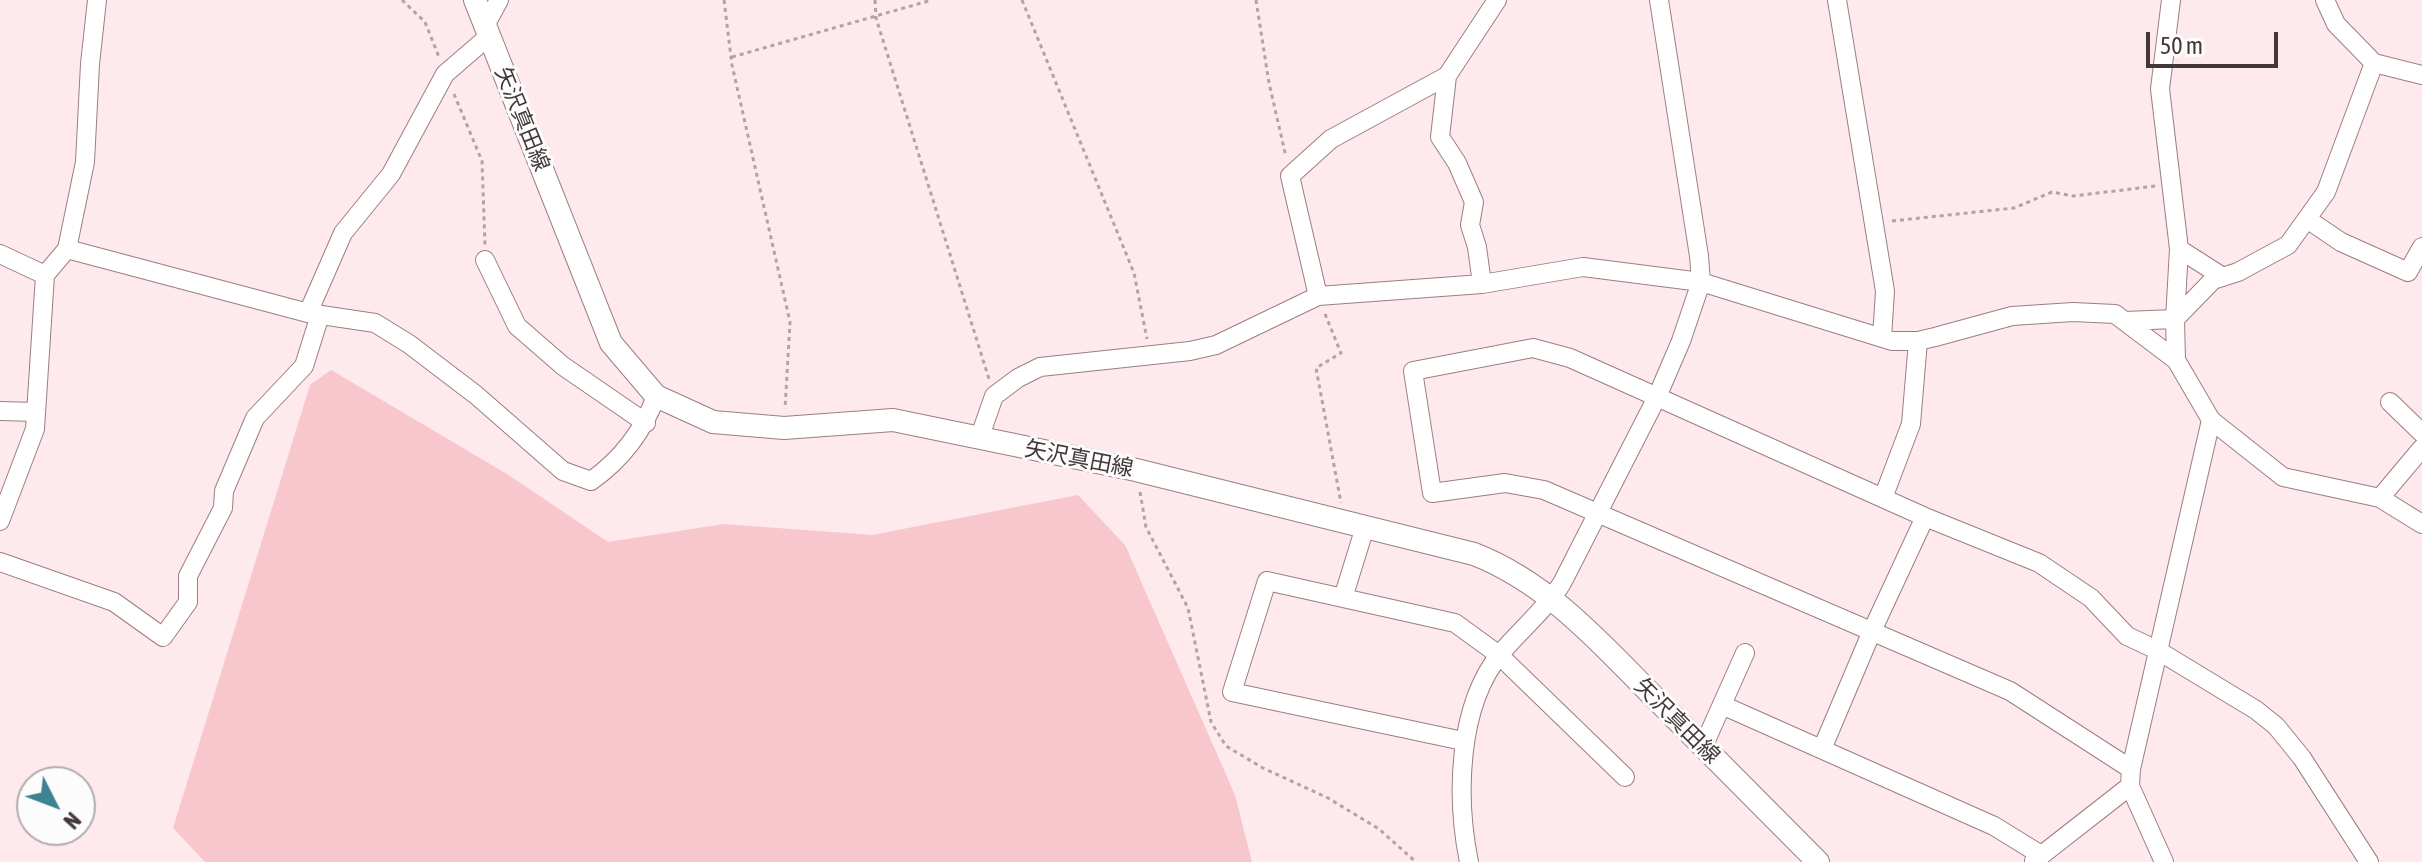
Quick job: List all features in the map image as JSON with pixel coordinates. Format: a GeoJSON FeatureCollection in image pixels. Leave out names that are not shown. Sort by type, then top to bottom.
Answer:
{"type":"FeatureCollection","features":[{"type":"Feature","properties":{"kind":"main road","name":"矢沢真田線"},"geometry":{"type":"LineString","coordinates":[[475,0],[611,343],[656,396],[713,422],[784,428],[893,420],[1136,470],[1488,559],[1526,578],[1587,629],[1818,862]]}},
{"type":"Feature","properties":{"kind":"street"},"geometry":{"type":"LineString","coordinates":[[0,521],[35,429],[45,275],[67,249],[85,162],[97,0]]}},
{"type":"Feature","properties":{"kind":"street"},"geometry":{"type":"LineString","coordinates":[[0,562],[114,602],[163,637],[188,602],[188,576],[223,508],[224,491],[255,418],[304,366],[314,314],[343,233],[391,174],[445,74],[487,31],[499,0]]}},
{"type":"Feature","properties":{"kind":"street"},"geometry":{"type":"LineString","coordinates":[[1482,284],[1477,247],[1470,225],[1474,202],[1457,163],[1440,137],[1447,76],[1497,0]]}},
{"type":"Feature","properties":{"kind":"street"},"geometry":{"type":"LineString","coordinates":[[1469,862],[1465,843],[1463,741],[1471,711],[1499,655],[1551,599],[1598,513],[1657,397],[1681,341],[1701,282],[1659,0]]}},
{"type":"Feature","properties":{"kind":"street"},"geometry":{"type":"LineString","coordinates":[[1837,0],[1885,291],[1882,338]]}},
{"type":"Feature","properties":{"kind":"street"},"geometry":{"type":"LineString","coordinates":[[2171,0],[2160,89],[2179,249],[2176,360]]}},
{"type":"Feature","properties":{"kind":"street"},"geometry":{"type":"LineString","coordinates":[[2325,0],[2336,24],[2374,63],[2422,75]]}},
{"type":"Feature","properties":{"kind":"street"},"geometry":{"type":"LineString","coordinates":[[2125,321],[2175,319],[2213,280],[2238,272],[2288,245],[2326,192],[2374,63]]}},
{"type":"Feature","properties":{"kind":"street"},"geometry":{"type":"LineString","coordinates":[[1318,296],[1290,176],[1331,139],[1447,76]]}},
{"type":"Feature","properties":{"kind":"street"},"geometry":{"type":"LineString","coordinates":[[2307,219],[2341,242],[2408,272],[2422,247]]}},
{"type":"Feature","properties":{"kind":"street"},"geometry":{"type":"LineString","coordinates":[[67,249],[314,314],[375,323],[476,395],[563,471],[591,481],[612,466],[646,423],[656,396]]}},
{"type":"Feature","properties":{"kind":"street"},"geometry":{"type":"LineString","coordinates":[[2179,249],[2223,277]]}},
{"type":"Feature","properties":{"kind":"street"},"geometry":{"type":"LineString","coordinates":[[0,254],[45,275]]}},
{"type":"Feature","properties":{"kind":"street"},"geometry":{"type":"LineString","coordinates":[[485,260],[517,326],[563,366],[646,423]]}},
{"type":"Feature","properties":{"kind":"street"},"geometry":{"type":"LineString","coordinates":[[979,439],[994,396],[1018,378],[1040,367],[1190,351],[1216,345],[1318,296],[1482,284],[1583,267],[1701,282],[1882,338],[1918,341],[2012,316],[2094,312],[2115,314],[2176,360],[2211,420],[2283,477],[2380,498],[2422,524]]}},
{"type":"Feature","properties":{"kind":"street"},"geometry":{"type":"LineString","coordinates":[[1883,498],[1911,424],[1918,341]]}},
{"type":"Feature","properties":{"kind":"street"},"geometry":{"type":"LineString","coordinates":[[2164,862],[2130,778],[2010,691],[1544,490],[1505,483],[1432,493],[1413,371],[1533,348],[1570,358],[1925,517],[2039,563],[2091,598],[2127,636],[2157,650],[2256,710],[2276,726],[2302,758],[2369,862]]}},
{"type":"Feature","properties":{"kind":"street"},"geometry":{"type":"LineString","coordinates":[[2390,402],[2422,433]]}},
{"type":"Feature","properties":{"kind":"street"},"geometry":{"type":"LineString","coordinates":[[0,411],[36,412]]}},
{"type":"Feature","properties":{"kind":"street"},"geometry":{"type":"LineString","coordinates":[[1722,705],[1994,826],[2037,858],[2130,778],[2211,420]]}},
{"type":"Feature","properties":{"kind":"street"},"geometry":{"type":"LineString","coordinates":[[2380,498],[2422,448]]}},
{"type":"Feature","properties":{"kind":"street"},"geometry":{"type":"LineString","coordinates":[[1822,749],[1925,517]]}},
{"type":"Feature","properties":{"kind":"street"},"geometry":{"type":"LineString","coordinates":[[1343,598],[1355,524]]}},
{"type":"Feature","properties":{"kind":"street"},"geometry":{"type":"LineString","coordinates":[[1463,741],[1232,692],[1267,581],[1455,623],[1499,655],[1625,777]]}},
{"type":"Feature","properties":{"kind":"street"},"geometry":{"type":"LineString","coordinates":[[1703,747],[1745,653]]}},
{"type":"Feature","properties":{"kind":"path"},"geometry":{"type":"LineString","coordinates":[[402,0],[425,22],[482,161],[485,260]]}},
{"type":"Feature","properties":{"kind":"path"},"geometry":{"type":"LineString","coordinates":[[724,0],[731,58],[790,322],[784,428]]}},
{"type":"Feature","properties":{"kind":"path"},"geometry":{"type":"LineString","coordinates":[[875,0],[876,18],[994,396]]}},
{"type":"Feature","properties":{"kind":"path"},"geometry":{"type":"LineString","coordinates":[[731,58],[932,0]]}},
{"type":"Feature","properties":{"kind":"path"},"geometry":{"type":"LineString","coordinates":[[1022,0],[1134,273],[1149,355]]}},
{"type":"Feature","properties":{"kind":"path"},"geometry":{"type":"LineString","coordinates":[[1256,0],[1269,83],[1290,176]]}},
{"type":"Feature","properties":{"kind":"path"},"geometry":{"type":"LineString","coordinates":[[1874,223],[2014,208],[2052,192],[2073,196],[2171,184]]}},
{"type":"Feature","properties":{"kind":"path"},"geometry":{"type":"LineString","coordinates":[[1318,296],[1341,353],[1316,368],[1355,524]]}},
{"type":"Feature","properties":{"kind":"shaded area"},"geometry":{"type":"Polygon","coordinates":[[[331,370],[507,474],[608,542],[724,524],[872,535],[1078,495],[1125,545],[1235,795],[1252,862],[205,862],[173,828],[310,385],[331,370]]]}}]}
